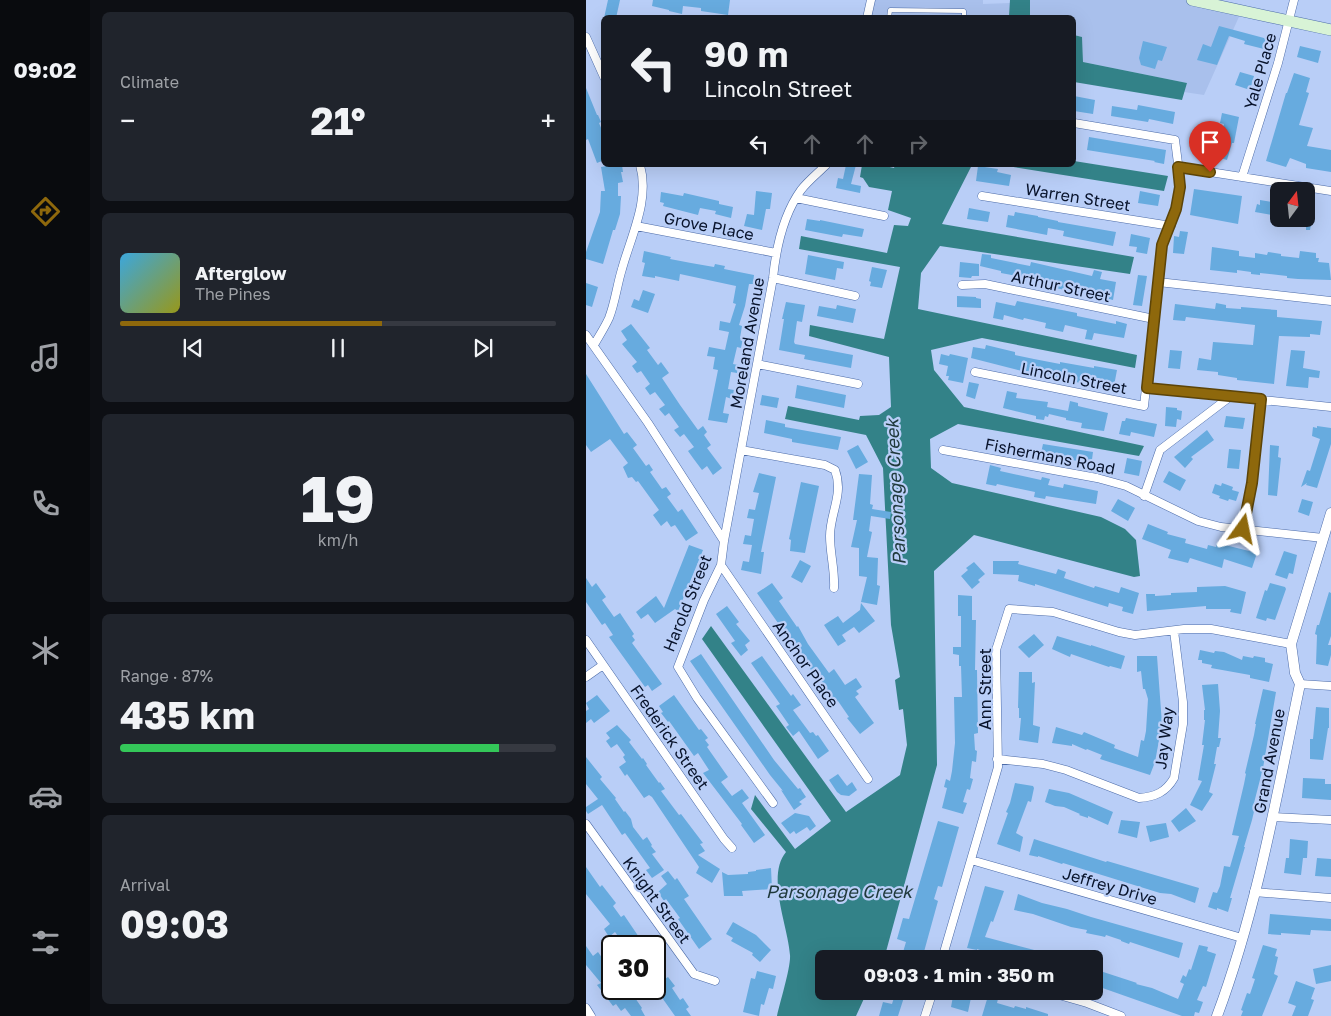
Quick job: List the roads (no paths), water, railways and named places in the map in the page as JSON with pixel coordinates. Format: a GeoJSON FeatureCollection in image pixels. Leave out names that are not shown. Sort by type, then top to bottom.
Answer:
{"type":"FeatureCollection","features":[{"type":"Feature","properties":{"kind":"main road"},"geometry":{"type":"LineString","coordinates":[[1192,0],[1331,30]]}},
{"type":"Feature","properties":{"kind":"street"},"geometry":{"type":"LineString","coordinates":[[868,15],[871,0]]}},
{"type":"Feature","properties":{"kind":"street","name":"Yale Place"},"geometry":{"type":"LineString","coordinates":[[1242,177],[1278,63],[1294,0]]}},
{"type":"Feature","properties":{"kind":"street"},"geometry":{"type":"LineString","coordinates":[[586,37],[601,70]]}},
{"type":"Feature","properties":{"kind":"street"},"geometry":{"type":"LineString","coordinates":[[1076,123],[1175,140],[1180,187],[1171,226],[1162,245],[1147,388]]}},
{"type":"Feature","properties":{"kind":"street"},"geometry":{"type":"LineString","coordinates":[[594,345],[610,317],[622,268],[636,226],[641,204],[640,167]]}},
{"type":"Feature","properties":{"kind":"street","name":"Moreland Avenue"},"geometry":{"type":"LineString","coordinates":[[724,540],[758,364],[776,253],[783,228],[796,198],[803,188],[824,167]]}},
{"type":"Feature","properties":{"kind":"street"},"geometry":{"type":"LineString","coordinates":[[1178,167],[1331,191]]}},
{"type":"Feature","properties":{"kind":"street","name":"Warren Street"},"geometry":{"type":"LineString","coordinates":[[982,196],[1171,226]]}},
{"type":"Feature","properties":{"kind":"street"},"geometry":{"type":"LineString","coordinates":[[796,198],[884,216]]}},
{"type":"Feature","properties":{"kind":"street","name":"Grove Place"},"geometry":{"type":"LineString","coordinates":[[636,226],[776,253]]}},
{"type":"Feature","properties":{"kind":"street"},"geometry":{"type":"LineString","coordinates":[[773,278],[855,296]]}},
{"type":"Feature","properties":{"kind":"street"},"geometry":{"type":"LineString","coordinates":[[1158,282],[1331,301]]}},
{"type":"Feature","properties":{"kind":"street","name":"Arthur Street"},"geometry":{"type":"LineString","coordinates":[[962,285],[985,284],[1154,319]]}},
{"type":"Feature","properties":{"kind":"street","name":"Harold Street"},"geometry":{"type":"LineString","coordinates":[[586,335],[648,423],[724,540],[720,565],[678,666],[697,698],[773,803]]}},
{"type":"Feature","properties":{"kind":"street"},"geometry":{"type":"LineString","coordinates":[[758,364],[858,384]]}},
{"type":"Feature","properties":{"kind":"street","name":"Lincoln Street"},"geometry":{"type":"LineString","coordinates":[[975,372],[1144,406],[1147,388],[1331,407]]}},
{"type":"Feature","properties":{"kind":"street"},"geometry":{"type":"LineString","coordinates":[[1144,496],[1160,450],[1231,396]]}},
{"type":"Feature","properties":{"kind":"street"},"geometry":{"type":"LineString","coordinates":[[1243,529],[1252,483],[1261,399]]}},
{"type":"Feature","properties":{"kind":"street"},"geometry":{"type":"LineString","coordinates":[[742,450],[825,465],[835,470],[839,488],[830,535],[835,573],[834,588]]}},
{"type":"Feature","properties":{"kind":"street","name":"Fishermans Road"},"geometry":{"type":"LineString","coordinates":[[943,450],[1096,478],[1126,486],[1198,521],[1221,527],[1323,538]]}},
{"type":"Feature","properties":{"kind":"street","name":"Grand Avenue"},"geometry":{"type":"LineString","coordinates":[[1217,1016],[1231,978],[1273,817],[1300,684],[1295,673],[1291,644],[1331,513]]}},
{"type":"Feature","properties":{"kind":"street","name":"Anchor Place"},"geometry":{"type":"LineString","coordinates":[[720,565],[868,779]]}},
{"type":"Feature","properties":{"kind":"street","name":"Ann Street"},"geometry":{"type":"LineString","coordinates":[[945,950],[998,767],[996,759],[998,738],[996,650],[1009,609],[1053,612],[1135,635],[1184,629],[1211,629],[1291,644]]}},
{"type":"Feature","properties":{"kind":"street","name":"Jay Way"},"geometry":{"type":"LineString","coordinates":[[996,759],[1043,764],[1066,770],[1139,798],[1149,798],[1161,793],[1174,778],[1183,724],[1183,702],[1174,631]]}},
{"type":"Feature","properties":{"kind":"street","name":"Frederick Street"},"geometry":{"type":"LineString","coordinates":[[586,640],[732,848]]}},
{"type":"Feature","properties":{"kind":"street"},"geometry":{"type":"LineString","coordinates":[[586,677],[603,665]]}},
{"type":"Feature","properties":{"kind":"street"},"geometry":{"type":"LineString","coordinates":[[1300,684],[1331,686]]}},
{"type":"Feature","properties":{"kind":"street"},"geometry":{"type":"LineString","coordinates":[[1273,817],[1331,820]]}},
{"type":"Feature","properties":{"kind":"street","name":"Knight Street"},"geometry":{"type":"LineString","coordinates":[[586,824],[694,974],[715,981]]}},
{"type":"Feature","properties":{"kind":"street","name":"Jeffrey Drive"},"geometry":{"type":"LineString","coordinates":[[971,860],[1242,938]]}},
{"type":"Feature","properties":{"kind":"street"},"geometry":{"type":"LineString","coordinates":[[1254,892],[1331,898]]}},
{"type":"Feature","properties":{"kind":"street"},"geometry":{"type":"LineString","coordinates":[[925,1016],[930,1000]]}},
{"type":"Feature","properties":{"kind":"street"},"geometry":{"type":"LineString","coordinates":[[1074,1000],[1121,1016]]}},
{"type":"Feature","properties":{"kind":"street"},"geometry":{"type":"LineString","coordinates":[[586,1008],[591,1016]]}},
{"type":"Feature","properties":{"kind":"lane"},"geometry":{"type":"LineString","coordinates":[[890,15],[890,10],[964,11],[964,15]]}},
{"type":"Feature","properties":{"kind":"water"},"geometry":{"type":"Polygon","coordinates":[[[1010,0],[1030,0],[1030,15],[1009,15],[1010,0]]]}},
{"type":"Feature","properties":{"kind":"water"},"geometry":{"type":"Polygon","coordinates":[[[1076,36],[1082,37],[1083,62],[1187,83],[1182,100],[1076,82],[1076,36]]]}},
{"type":"Feature","properties":{"kind":"water"},"geometry":{"type":"Polygon","coordinates":[[[1076,161],[1168,176],[1164,191],[1014,167],[1076,167],[1076,161]]]}},
{"type":"Feature","properties":{"kind":"water","name":"Parsonage Creek"},"geometry":{"type":"Polygon","coordinates":[[[862,167],[971,167],[942,224],[1134,257],[1130,274],[940,246],[921,273],[918,309],[1137,355],[1135,368],[982,338],[931,350],[934,370],[964,407],[1144,446],[1139,456],[958,424],[930,439],[931,468],[952,483],[1101,517],[1125,529],[1136,540],[1140,576],[1134,577],[974,535],[934,571],[937,765],[886,950],[815,950],[815,1000],[863,1000],[856,1016],[777,1016],[790,960],[778,887],[780,862],[786,852],[751,809],[755,795],[795,849],[831,821],[702,639],[711,626],[846,812],[900,775],[907,745],[903,709],[899,710],[895,680],[900,677],[891,625],[883,468],[866,435],[785,419],[788,406],[859,420],[860,416],[879,415],[891,407],[889,357],[809,336],[810,325],[884,339],[900,267],[799,249],[801,236],[887,253],[894,225],[908,226],[911,218],[888,210],[892,191],[869,187],[863,178],[860,177],[862,167]]]}}]}
